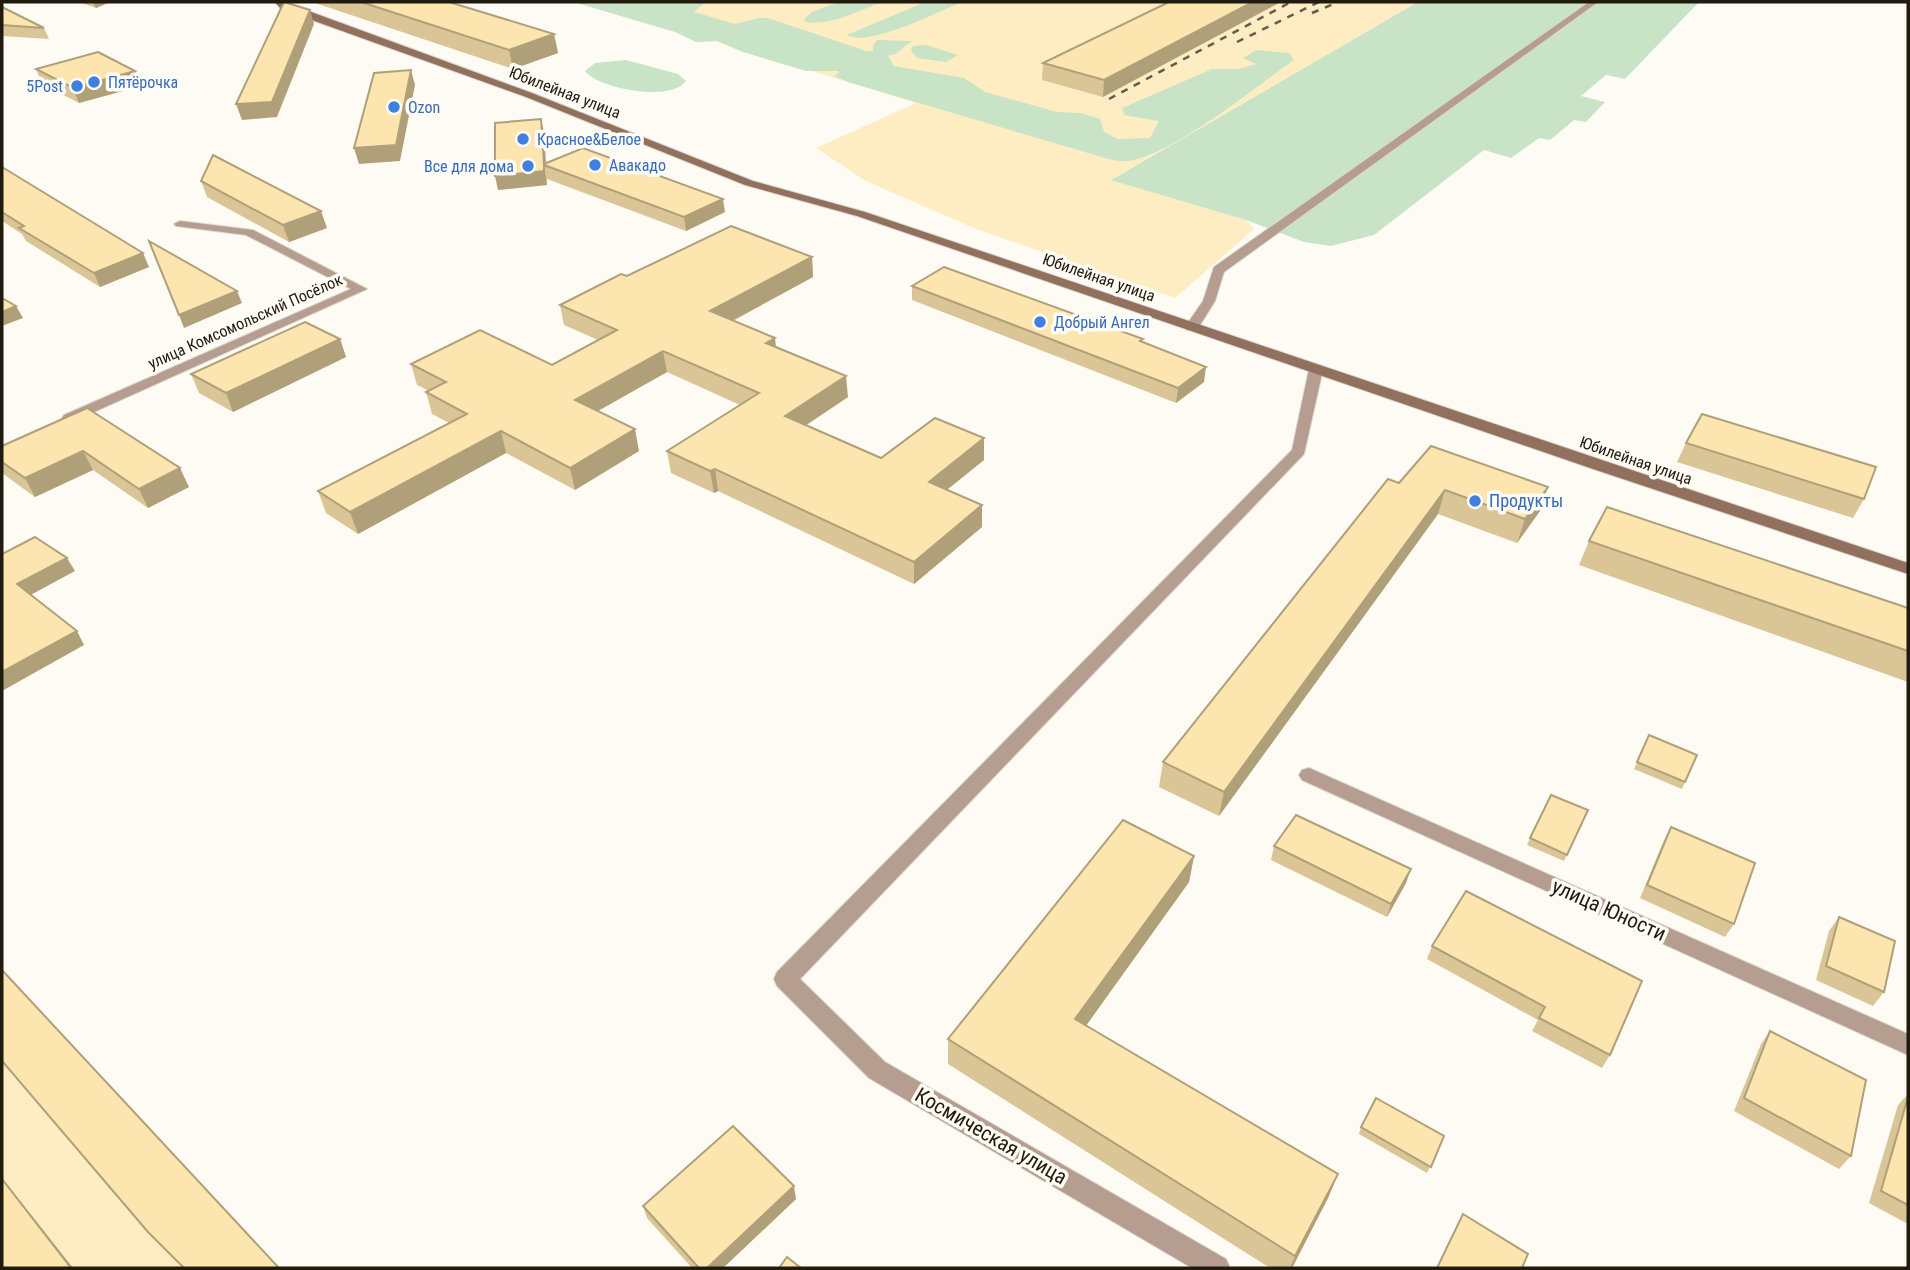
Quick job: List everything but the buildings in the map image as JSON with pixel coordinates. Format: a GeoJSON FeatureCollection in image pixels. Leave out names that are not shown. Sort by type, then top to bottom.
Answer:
{"type":"FeatureCollection","features":[{"type":"Feature","properties":{"kind":"street"},"geometry":{"type":"LineString","coordinates":[[1192,327],[1209,301],[1217,270],[1594,2]]}},
{"type":"Feature","properties":{"kind":"street","name":"Юбилейная улица"},"geometry":{"type":"LineString","coordinates":[[281,4],[529,96],[749,183],[861,214],[1908,569]]}},
{"type":"Feature","properties":{"kind":"street","name":"улица Комсомольский Посёлок"},"geometry":{"type":"LineString","coordinates":[[51,425],[361,289],[249,232],[180,224]]}},
{"type":"Feature","properties":{"kind":"street","name":"Космическая улица"},"geometry":{"type":"LineString","coordinates":[[1217,1268],[877,1070],[785,979],[1299,450],[1316,369]]}},
{"type":"Feature","properties":{"kind":"street","name":"улица Юности"},"geometry":{"type":"LineString","coordinates":[[1309,775],[1908,1045]]}},
{"type":"Feature","properties":{"kind":"shaded area"},"geometry":{"type":"Polygon","coordinates":[[[589,2],[1418,2],[1112,179],[1246,220],[1254,229],[1175,298],[976,229],[866,181],[816,148],[916,103],[589,2]]]}},
{"type":"Feature","properties":{"kind":"shaded area"},"geometry":{"type":"Polygon","coordinates":[[[2,970],[278,1268],[2,1268],[2,970]]]}},
{"type":"Feature","properties":{"kind":"green space"},"geometry":{"type":"Polygon","coordinates":[[[573,2],[706,2],[694,12],[735,24],[768,18],[866,51],[873,51],[877,40],[912,41],[888,56],[894,66],[964,78],[985,92],[1057,112],[1081,113],[1100,119],[1104,132],[1118,139],[1150,138],[1159,121],[1124,115],[1122,108],[1212,69],[1239,69],[1256,64],[1243,58],[1256,50],[1289,53],[1294,60],[1195,131],[1153,153],[1134,160],[1120,161],[848,82],[834,76],[838,71],[806,71],[743,52],[717,41],[696,42],[675,32],[573,2]]]}},
{"type":"Feature","properties":{"kind":"green space"},"geometry":{"type":"Polygon","coordinates":[[[839,2],[882,2],[835,20],[816,23],[806,22],[804,19],[812,12],[839,2]]]}},
{"type":"Feature","properties":{"kind":"green space"},"geometry":{"type":"Polygon","coordinates":[[[925,2],[962,2],[887,33],[857,38],[847,35],[925,2]]]}},
{"type":"Feature","properties":{"kind":"green space"},"geometry":{"type":"Polygon","coordinates":[[[1418,2],[1699,2],[1625,79],[1606,75],[1581,96],[1605,102],[1586,122],[1574,120],[1550,140],[1539,138],[1511,158],[1484,150],[1374,235],[1331,246],[1304,242],[1246,220],[1111,180],[1418,2]]]}},
{"type":"Feature","properties":{"kind":"green space"},"geometry":{"type":"Polygon","coordinates":[[[926,45],[958,55],[946,62],[917,58],[911,50],[913,46],[926,45]]]}},
{"type":"Feature","properties":{"kind":"green space"},"geometry":{"type":"Polygon","coordinates":[[[626,60],[678,74],[686,81],[678,88],[665,91],[634,91],[604,83],[585,71],[595,63],[626,60]]]}},
{"type":"Feature","properties":{"kind":"railway"},"geometry":{"type":"LineString","coordinates":[[1109,99],[1291,2]]}},
{"type":"Feature","properties":{"kind":"railway"},"geometry":{"type":"LineString","coordinates":[[1237,42],[1319,2]]}},
{"type":"Feature","properties":{"kind":"railway"},"geometry":{"type":"LineString","coordinates":[[1312,13],[1338,2]]}},
{"type":"Feature","properties":{"kind":"place","name":"Пятёрочка"},"geometry":{"type":"Point","coordinates":[94,82]}},
{"type":"Feature","properties":{"kind":"place","name":"5Post"},"geometry":{"type":"Point","coordinates":[77,86]}},
{"type":"Feature","properties":{"kind":"place","name":"Ozon"},"geometry":{"type":"Point","coordinates":[394,107]}},
{"type":"Feature","properties":{"kind":"place","name":"Красное&Белое"},"geometry":{"type":"Point","coordinates":[523,139]}},
{"type":"Feature","properties":{"kind":"place","name":"Авакадо"},"geometry":{"type":"Point","coordinates":[595,165]}},
{"type":"Feature","properties":{"kind":"place","name":"Все для дома"},"geometry":{"type":"Point","coordinates":[528,166]}},
{"type":"Feature","properties":{"kind":"place","name":"Добрый Ангел"},"geometry":{"type":"Point","coordinates":[1040,322]}},
{"type":"Feature","properties":{"kind":"place","name":"Продукты"},"geometry":{"type":"Point","coordinates":[1475,501]}}]}
